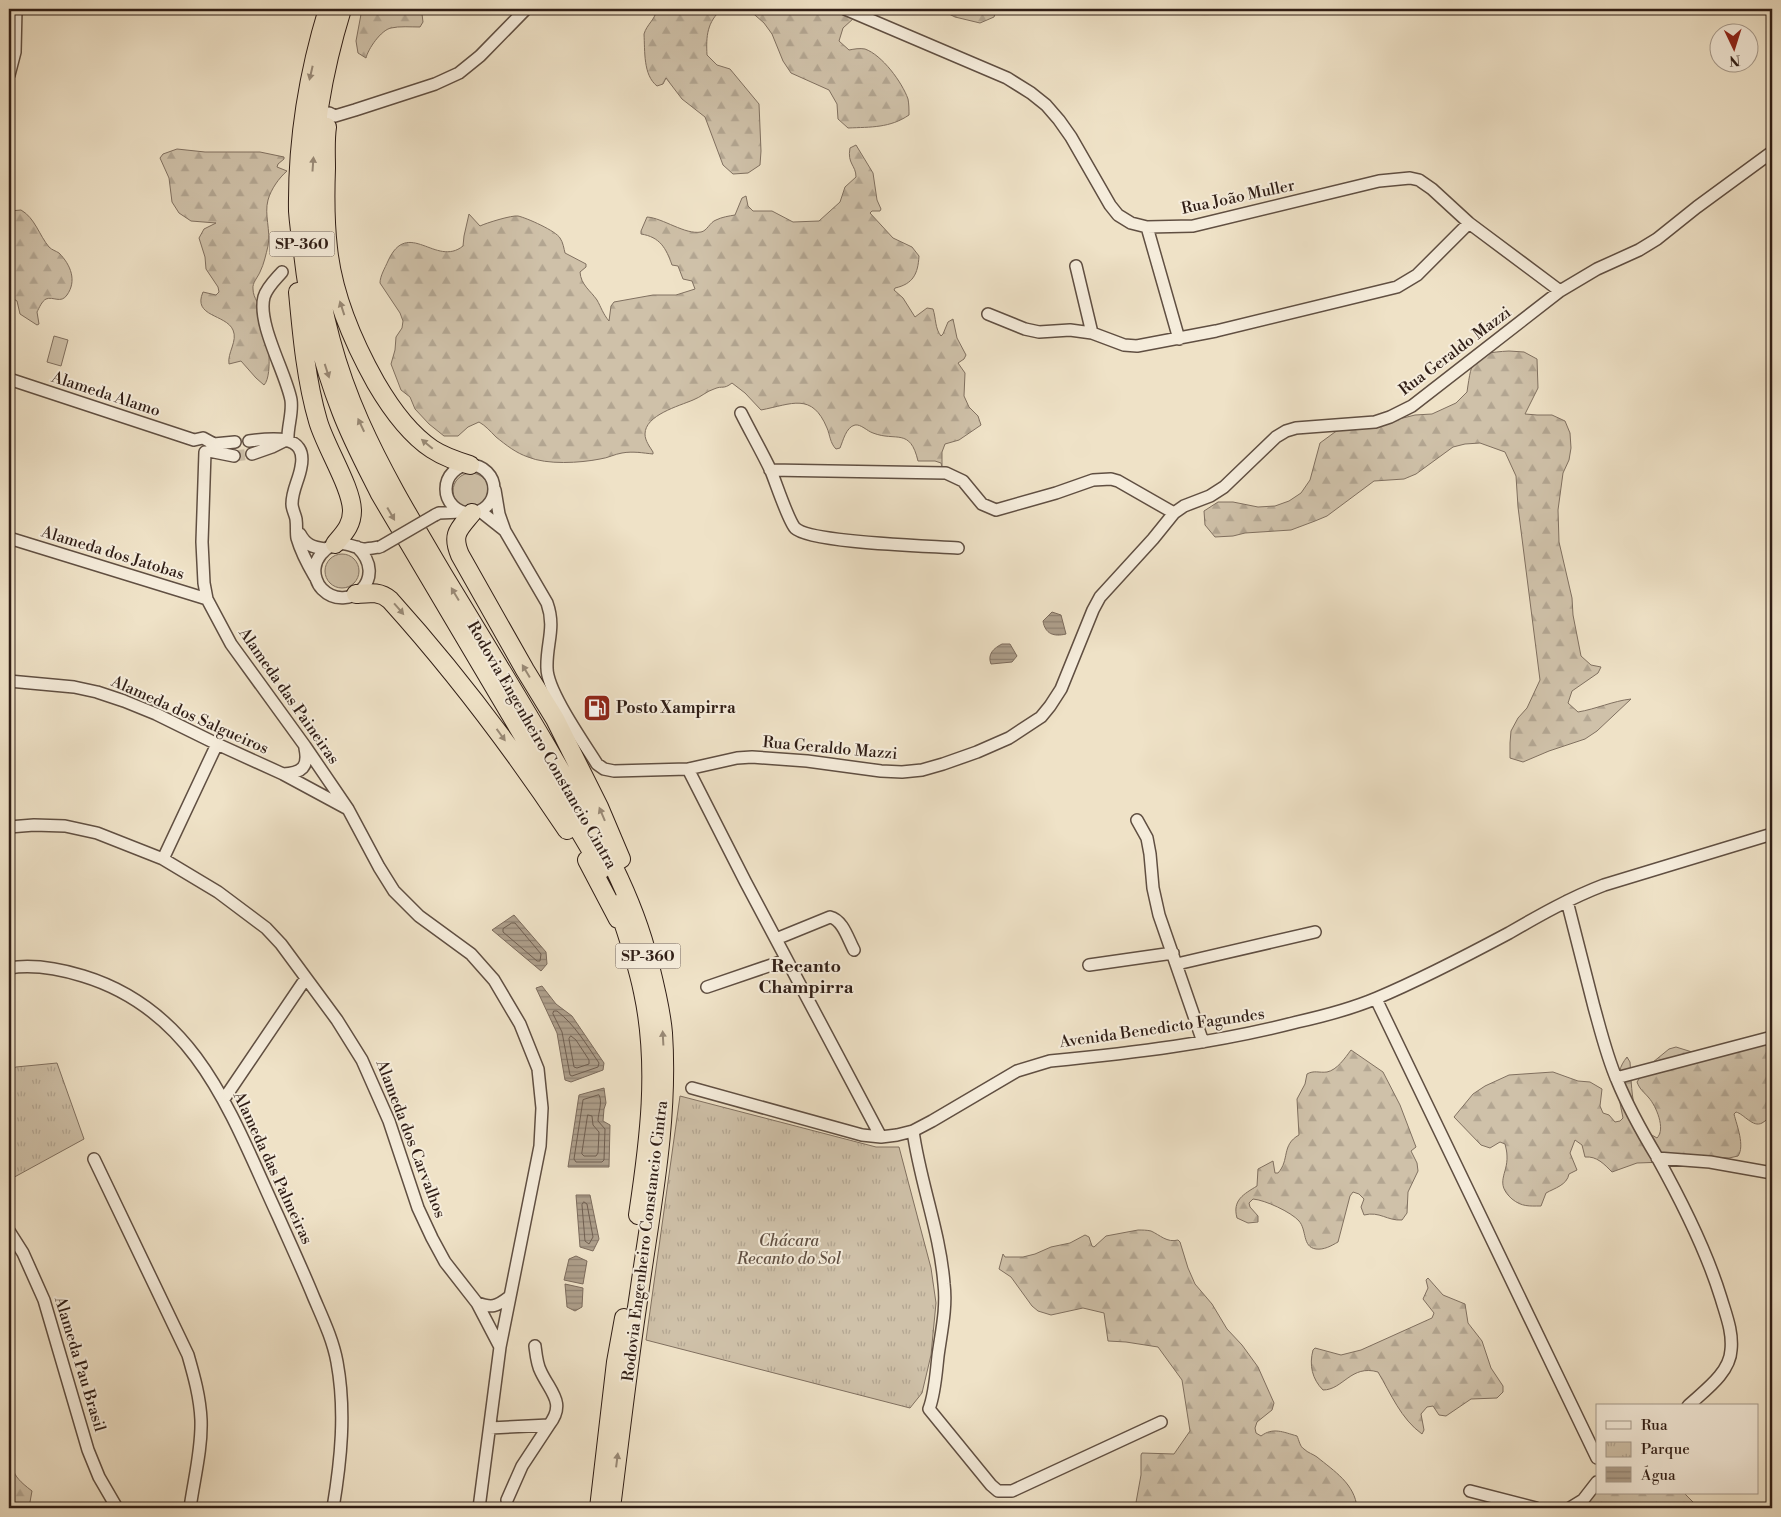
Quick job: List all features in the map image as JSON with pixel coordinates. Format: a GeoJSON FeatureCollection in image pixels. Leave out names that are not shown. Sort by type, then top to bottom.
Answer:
{"type":"FeatureCollection","features":[{"type":"Feature","properties":{"kind":"highway","name":"Rodovia Engenheiro Constancio Cintra"},"geometry":{"type":"LineString","coordinates":[[328,9],[307,95],[300,153],[298,212],[306,283],[318,339],[340,410],[380,494],[416,558],[600,864],[616,901],[648,957],[659,1000],[663,1032],[664,1096],[661,1141],[635,1317],[611,1508]]}},
{"type":"Feature","properties":{"kind":"highway","name":"Rodovia Engenheiro Constancio Cintra"},"geometry":{"type":"LineString","coordinates":[[342,9],[322,81],[311,196],[315,264],[331,341],[358,418],[396,495],[535,727],[611,861],[633,931],[652,1059],[652,1087],[639,1208],[616,1362],[599,1508]]}},
{"type":"Feature","properties":{"kind":"highway"},"geometry":{"type":"LineString","coordinates":[[352,9],[327,122],[325,192],[328,249],[340,303],[352,334],[378,385],[390,406],[406,426],[430,448],[470,465]]}},
{"type":"Feature","properties":{"kind":"highway"},"geometry":{"type":"LineString","coordinates":[[298,212],[295,251],[304,352],[318,422],[344,484],[352,509],[348,528],[330,547]]}},
{"type":"Feature","properties":{"kind":"highway"},"geometry":{"type":"LineString","coordinates":[[471,512],[456,536],[455,544],[525,670],[555,719],[596,800],[633,891],[636,904],[633,931]]}},
{"type":"Feature","properties":{"kind":"highway"},"geometry":{"type":"LineString","coordinates":[[356,594],[370,593],[385,596],[431,646],[500,734],[583,854],[611,907],[633,931]]}},
{"type":"Feature","properties":{"kind":"street"},"geometry":{"type":"LineString","coordinates":[[9,75],[17,34],[16,9]]}},
{"type":"Feature","properties":{"kind":"street"},"geometry":{"type":"LineString","coordinates":[[327,122],[335,116],[435,84],[459,74],[480,56],[526,9]]}},
{"type":"Feature","properties":{"kind":"street","name":"Rua João Muller"},"geometry":{"type":"LineString","coordinates":[[845,9],[1008,78],[1031,93],[1046,105],[1071,137],[1110,205],[1118,214],[1131,222],[1147,227],[1193,226],[1379,181],[1410,178],[1419,180],[1432,189],[1469,223],[1560,291]]}},
{"type":"Feature","properties":{"kind":"street"},"geometry":{"type":"LineString","coordinates":[[327,122],[355,110]]}},
{"type":"Feature","properties":{"kind":"street","name":"Rua Geraldo Mazzi"},"geometry":{"type":"LineString","coordinates":[[505,531],[547,603],[552,616],[546,668],[548,681],[597,764],[604,769],[614,772],[688,769],[737,758],[752,757],[807,761],[881,771],[902,772],[922,770],[977,752],[1009,738],[1041,717],[1061,689],[1100,596],[1153,539],[1174,513],[1184,506],[1210,496],[1224,487],[1248,466],[1265,446],[1286,431],[1296,428],[1375,422],[1412,406],[1560,291],[1597,269],[1639,250],[1657,239],[1772,152]]}},
{"type":"Feature","properties":{"kind":"street"},"geometry":{"type":"LineString","coordinates":[[988,314],[1039,332],[1070,330],[1092,333],[1124,346],[1137,346],[1179,339],[1397,287],[1417,275],[1469,223]]}},
{"type":"Feature","properties":{"kind":"street"},"geometry":{"type":"LineString","coordinates":[[1147,227],[1179,339]]}},
{"type":"Feature","properties":{"kind":"street"},"geometry":{"type":"LineString","coordinates":[[1076,266],[1092,333]]}},
{"type":"Feature","properties":{"kind":"street"},"geometry":{"type":"LineString","coordinates":[[282,272],[266,292],[264,305],[265,319],[271,341],[291,399],[292,410],[286,441]]}},
{"type":"Feature","properties":{"kind":"street","name":"Alameda Alamo"},"geometry":{"type":"LineString","coordinates":[[9,379],[194,440],[196,446],[209,449]]}},
{"type":"Feature","properties":{"kind":"street"},"geometry":{"type":"LineString","coordinates":[[741,413],[770,470],[792,524],[796,528],[807,534],[838,540],[958,548]]}},
{"type":"Feature","properties":{"kind":"street"},"geometry":{"type":"LineString","coordinates":[[249,441],[270,438],[294,442],[299,446],[302,452],[301,467],[293,492],[292,507],[297,537],[320,588],[328,594],[337,598],[347,598],[356,594],[364,587],[369,577],[369,565],[365,555],[357,547]]}},
{"type":"Feature","properties":{"kind":"street"},"geometry":{"type":"LineString","coordinates":[[252,454],[286,441]]}},
{"type":"Feature","properties":{"kind":"street"},"geometry":{"type":"LineString","coordinates":[[209,449],[236,442]]}},
{"type":"Feature","properties":{"kind":"street"},"geometry":{"type":"LineString","coordinates":[[209,449],[234,456]]}},
{"type":"Feature","properties":{"kind":"street"},"geometry":{"type":"LineString","coordinates":[[207,600],[202,542],[209,449]]}},
{"type":"Feature","properties":{"kind":"street"},"geometry":{"type":"LineString","coordinates":[[437,514],[448,481],[453,473],[461,467],[470,465],[480,467],[488,473],[493,481],[499,514],[505,531]]}},
{"type":"Feature","properties":{"kind":"street"},"geometry":{"type":"LineString","coordinates":[[770,470],[946,474],[963,481],[982,504],[996,510],[1056,494],[1093,480],[1111,479],[1118,481],[1174,513]]}},
{"type":"Feature","properties":{"kind":"street"},"geometry":{"type":"LineString","coordinates":[[297,528],[306,544],[311,547],[330,547],[346,544],[367,549],[379,547],[437,514],[471,512],[488,506],[494,490]]}},
{"type":"Feature","properties":{"kind":"street"},"geometry":{"type":"LineString","coordinates":[[446,491],[448,499],[454,507],[471,512],[505,531]]}},
{"type":"Feature","properties":{"kind":"street","name":"Alameda dos Jatobas"},"geometry":{"type":"LineString","coordinates":[[9,538],[207,600]]}},
{"type":"Feature","properties":{"kind":"street"},"geometry":{"type":"LineString","coordinates":[[316,579],[314,568],[318,558],[330,547]]}},
{"type":"Feature","properties":{"kind":"street"},"geometry":{"type":"LineString","coordinates":[[369,565],[379,547]]}},
{"type":"Feature","properties":{"kind":"street","name":"Alameda das Paineiras"},"geometry":{"type":"LineString","coordinates":[[207,600],[231,644],[348,809],[394,891],[419,916],[471,954],[494,980],[520,1024],[538,1069],[542,1108],[540,1146],[500,1347],[479,1508]]}},
{"type":"Feature","properties":{"kind":"street","name":"Alameda dos Salgueiros"},"geometry":{"type":"LineString","coordinates":[[9,681],[74,687],[97,692],[156,714],[283,774],[348,809]]}},
{"type":"Feature","properties":{"kind":"street"},"geometry":{"type":"LineString","coordinates":[[163,858],[217,744]]}},
{"type":"Feature","properties":{"kind":"street"},"geometry":{"type":"LineString","coordinates":[[283,774],[297,772],[304,766],[308,758],[305,746]]}},
{"type":"Feature","properties":{"kind":"street"},"geometry":{"type":"LineString","coordinates":[[688,769],[786,960],[881,1137]]}},
{"type":"Feature","properties":{"kind":"street"},"geometry":{"type":"LineString","coordinates":[[1137,820],[1147,838],[1155,900],[1203,1042]]}},
{"type":"Feature","properties":{"kind":"street","name":"Alameda dos Carvalhos"},"geometry":{"type":"LineString","coordinates":[[9,827],[34,825],[65,826],[96,833],[163,858],[218,892],[266,928],[281,944],[337,1020],[362,1060],[389,1121],[418,1208],[432,1238],[445,1262],[477,1303],[500,1347]]}},
{"type":"Feature","properties":{"kind":"street","name":"Avenida Benedicto Fagundes"},"geometry":{"type":"LineString","coordinates":[[692,1088],[862,1135],[881,1137],[897,1135],[932,1121],[1017,1071],[1050,1061],[1245,1035],[1338,1011],[1376,999],[1486,945],[1567,901],[1604,885],[1772,834]]}},
{"type":"Feature","properties":{"kind":"street"},"geometry":{"type":"LineString","coordinates":[[1567,901],[1603,1040],[1616,1078],[1642,1133],[1693,1226],[1710,1263],[1728,1322],[1732,1339],[1728,1364],[1690,1404]]}},
{"type":"Feature","properties":{"kind":"street"},"geometry":{"type":"LineString","coordinates":[[776,939],[830,918],[836,919],[840,923],[854,950]]}},
{"type":"Feature","properties":{"kind":"street"},"geometry":{"type":"LineString","coordinates":[[1177,964],[1316,932]]}},
{"type":"Feature","properties":{"kind":"street"},"geometry":{"type":"LineString","coordinates":[[1089,965],[1173,953]]}},
{"type":"Feature","properties":{"kind":"street"},"geometry":{"type":"LineString","coordinates":[[707,987],[786,960]]}},
{"type":"Feature","properties":{"kind":"street","name":"Alameda das Palmeiras"},"geometry":{"type":"LineString","coordinates":[[9,968],[43,967],[70,972],[96,980],[122,992],[147,1008],[171,1028],[191,1049],[224,1099],[330,1334],[337,1360],[342,1404],[342,1440],[333,1508]]}},
{"type":"Feature","properties":{"kind":"street"},"geometry":{"type":"LineString","coordinates":[[224,1099],[306,978]]}},
{"type":"Feature","properties":{"kind":"street"},"geometry":{"type":"LineString","coordinates":[[1376,999],[1596,1456]]}},
{"type":"Feature","properties":{"kind":"street"},"geometry":{"type":"LineString","coordinates":[[1616,1078],[1772,1036]]}},
{"type":"Feature","properties":{"kind":"street"},"geometry":{"type":"LineString","coordinates":[[913,1130],[921,1176],[939,1248],[944,1284],[945,1304],[929,1409],[991,1485],[998,1491],[1012,1491],[1161,1422]]}},
{"type":"Feature","properties":{"kind":"street"},"geometry":{"type":"LineString","coordinates":[[94,1158],[188,1355],[196,1380],[201,1421],[200,1443],[190,1508]]}},
{"type":"Feature","properties":{"kind":"street"},"geometry":{"type":"LineString","coordinates":[[1657,1158],[1710,1162],[1772,1173]]}},
{"type":"Feature","properties":{"kind":"street","name":"Alameda Pau Brasil"},"geometry":{"type":"LineString","coordinates":[[9,1230],[23,1253],[44,1300],[88,1450],[99,1477],[117,1508]]}},
{"type":"Feature","properties":{"kind":"street"},"geometry":{"type":"LineString","coordinates":[[477,1303],[490,1307],[499,1305],[509,1297]]}},
{"type":"Feature","properties":{"kind":"street"},"geometry":{"type":"LineString","coordinates":[[506,1500],[522,1466],[555,1417],[557,1410],[557,1400],[550,1384],[541,1372],[535,1346]]}},
{"type":"Feature","properties":{"kind":"street"},"geometry":{"type":"LineString","coordinates":[[490,1428],[549,1425]]}},
{"type":"Feature","properties":{"kind":"street"},"geometry":{"type":"LineString","coordinates":[[1570,1508],[1583,1500],[1596,1483]]}},
{"type":"Feature","properties":{"kind":"street"},"geometry":{"type":"LineString","coordinates":[[1470,1491],[1536,1508]]}},
{"type":"Feature","properties":{"kind":"green space"},"geometry":{"type":"Polygon","coordinates":[[[362,9],[412,9],[412,12],[419,11],[422,14],[423,22],[420,27],[387,29],[376,40],[366,58],[358,53],[356,41],[362,9]]]}},
{"type":"Feature","properties":{"kind":"green space"},"geometry":{"type":"Polygon","coordinates":[[[657,9],[722,9],[710,24],[707,55],[717,65],[730,69],[759,104],[760,165],[748,173],[733,174],[723,165],[705,117],[682,99],[666,78],[663,84],[657,86],[649,76],[644,34],[657,9]]]}},
{"type":"Feature","properties":{"kind":"green space"},"geometry":{"type":"Polygon","coordinates":[[[748,9],[856,9],[854,18],[843,28],[839,41],[849,50],[865,49],[884,63],[896,77],[905,92],[909,115],[887,125],[848,128],[838,119],[837,104],[829,90],[791,73],[783,61],[772,34],[764,23],[748,9]]]}},
{"type":"Feature","properties":{"kind":"green space"},"geometry":{"type":"Polygon","coordinates":[[[939,9],[997,9],[994,17],[980,23],[955,17],[939,9]]]}},
{"type":"Feature","properties":{"kind":"green space"},"geometry":{"type":"Polygon","coordinates":[[[1165,9],[1231,9],[1209,15],[1167,11],[1165,9]]]}},
{"type":"Feature","properties":{"kind":"green space"},"geometry":{"type":"Polygon","coordinates":[[[856,145],[873,173],[877,200],[881,209],[880,211],[872,211],[870,213],[893,238],[912,247],[919,256],[916,273],[910,281],[894,290],[903,298],[915,317],[927,308],[933,309],[941,336],[948,322],[953,319],[957,338],[966,355],[958,363],[965,373],[964,396],[969,407],[978,416],[981,425],[959,440],[945,444],[942,452],[942,467],[941,463],[935,461],[918,461],[915,450],[906,440],[873,433],[857,425],[849,428],[840,448],[836,449],[832,444],[827,428],[815,409],[800,403],[761,410],[745,393],[732,383],[711,390],[696,399],[656,416],[646,427],[645,434],[653,454],[626,452],[603,458],[573,462],[536,460],[519,453],[479,422],[468,427],[458,436],[444,436],[429,424],[415,409],[410,397],[401,390],[391,364],[396,337],[402,328],[403,321],[400,313],[380,283],[388,261],[396,249],[404,243],[413,243],[443,251],[453,251],[463,246],[469,214],[480,226],[515,216],[528,219],[557,235],[562,241],[565,253],[586,264],[586,267],[580,272],[582,280],[597,300],[609,321],[611,306],[614,302],[653,295],[676,295],[695,289],[692,281],[683,279],[678,266],[672,265],[661,244],[648,235],[641,234],[647,217],[688,231],[701,232],[714,221],[735,215],[742,198],[746,196],[748,206],[753,211],[772,211],[793,222],[819,221],[840,202],[845,187],[856,177],[849,153],[850,148],[856,145]]]}},
{"type":"Feature","properties":{"kind":"green space"},"geometry":{"type":"Polygon","coordinates":[[[177,149],[205,152],[260,152],[284,157],[277,167],[287,171],[276,184],[268,200],[268,246],[263,266],[253,287],[254,295],[263,314],[268,340],[269,372],[264,385],[241,361],[229,364],[229,356],[234,338],[233,330],[224,321],[206,311],[202,306],[203,292],[216,295],[219,292],[218,287],[206,269],[205,257],[199,238],[204,229],[216,223],[191,221],[179,213],[172,202],[169,178],[160,158],[163,154],[177,149]]]}},
{"type":"Feature","properties":{"kind":"green space"},"geometry":{"type":"Polygon","coordinates":[[[21,210],[30,217],[49,247],[59,253],[67,263],[72,279],[70,290],[65,298],[49,298],[42,303],[37,312],[39,324],[37,325],[20,314],[17,301],[9,296],[9,211],[21,210]]]}},
{"type":"Feature","properties":{"kind":"green space"},"geometry":{"type":"Polygon","coordinates":[[[54,336],[68,340],[61,366],[47,362],[54,336]]]}},
{"type":"Feature","properties":{"kind":"green space"},"geometry":{"type":"Polygon","coordinates":[[[1524,352],[1537,359],[1538,388],[1525,414],[1552,415],[1565,421],[1570,433],[1571,448],[1569,460],[1563,473],[1558,510],[1559,542],[1572,598],[1573,615],[1581,656],[1591,665],[1601,667],[1598,673],[1572,691],[1568,703],[1578,712],[1631,699],[1597,731],[1585,739],[1523,762],[1510,758],[1511,731],[1518,718],[1527,708],[1540,680],[1518,507],[1516,476],[1505,452],[1480,443],[1453,447],[1416,474],[1404,479],[1374,481],[1327,516],[1291,530],[1215,537],[1205,525],[1204,511],[1218,502],[1233,502],[1258,507],[1275,506],[1289,501],[1301,493],[1310,480],[1320,443],[1335,432],[1358,421],[1432,414],[1456,403],[1467,392],[1470,372],[1476,360],[1488,353],[1524,352]]]}},
{"type":"Feature","properties":{"kind":"green space"},"geometry":{"type":"Polygon","coordinates":[[[471,473],[483,479],[489,491],[483,503],[471,509],[459,503],[453,491],[459,479],[471,473]]]}},
{"type":"Feature","properties":{"kind":"green space"},"geometry":{"type":"Polygon","coordinates":[[[342,554],[354,559],[359,571],[354,583],[342,588],[330,583],[325,571],[330,559],[342,554]]]}},
{"type":"Feature","properties":{"kind":"green space"},"geometry":{"type":"Polygon","coordinates":[[[1772,1040],[1772,1114],[1762,1123],[1755,1124],[1739,1113],[1736,1112],[1734,1114],[1741,1141],[1738,1156],[1729,1158],[1691,1156],[1666,1162],[1637,1163],[1612,1172],[1597,1159],[1585,1157],[1582,1145],[1575,1140],[1570,1153],[1577,1170],[1569,1174],[1563,1184],[1546,1193],[1541,1206],[1522,1205],[1512,1199],[1504,1188],[1503,1178],[1507,1162],[1505,1144],[1500,1142],[1490,1148],[1481,1145],[1454,1117],[1473,1094],[1509,1075],[1553,1072],[1578,1081],[1590,1082],[1602,1089],[1600,1106],[1603,1113],[1609,1115],[1615,1122],[1620,1121],[1623,1118],[1618,1079],[1619,1071],[1627,1057],[1630,1062],[1632,1094],[1637,1115],[1648,1132],[1657,1138],[1661,1129],[1657,1112],[1637,1082],[1647,1067],[1669,1049],[1676,1047],[1692,1052],[1772,1040]]]}},
{"type":"Feature","properties":{"kind":"green space"},"geometry":{"type":"Polygon","coordinates":[[[1351,1050],[1383,1072],[1400,1105],[1416,1147],[1411,1151],[1417,1163],[1418,1171],[1408,1192],[1407,1213],[1402,1220],[1375,1214],[1364,1215],[1361,1207],[1364,1199],[1359,1194],[1353,1192],[1350,1196],[1338,1242],[1319,1249],[1312,1248],[1309,1245],[1299,1221],[1284,1210],[1271,1204],[1253,1199],[1249,1203],[1258,1216],[1258,1222],[1248,1223],[1237,1218],[1236,1207],[1240,1198],[1257,1186],[1258,1169],[1273,1161],[1275,1173],[1278,1173],[1284,1163],[1290,1143],[1299,1135],[1297,1099],[1305,1084],[1307,1074],[1331,1071],[1351,1050]]]}},
{"type":"Feature","properties":{"kind":"green space"},"geometry":{"type":"Polygon","coordinates":[[[57,1063],[84,1139],[9,1180],[9,1071],[16,1067],[57,1063]]]}},
{"type":"Feature","properties":{"kind":"green space","name":"Chácara Recanto do Sol"},"geometry":{"type":"Polygon","coordinates":[[[680,1096],[876,1147],[899,1147],[931,1268],[936,1303],[931,1355],[922,1393],[910,1408],[646,1340],[680,1096]]]}},
{"type":"Feature","properties":{"kind":"green space"},"geometry":{"type":"Polygon","coordinates":[[[1138,1230],[1151,1231],[1167,1240],[1178,1240],[1180,1242],[1195,1284],[1212,1304],[1227,1329],[1242,1345],[1258,1367],[1274,1403],[1272,1410],[1257,1422],[1256,1433],[1261,1436],[1265,1433],[1278,1431],[1297,1436],[1307,1452],[1330,1467],[1348,1485],[1357,1508],[1135,1508],[1141,1475],[1142,1453],[1174,1454],[1190,1431],[1182,1380],[1158,1347],[1108,1341],[1104,1313],[1083,1308],[1051,1315],[1038,1311],[1032,1306],[1011,1277],[999,1269],[1003,1254],[1005,1257],[1023,1257],[1051,1247],[1070,1243],[1085,1235],[1089,1237],[1094,1247],[1106,1236],[1138,1230]]]}},
{"type":"Feature","properties":{"kind":"green space"},"geometry":{"type":"Polygon","coordinates":[[[1428,1278],[1443,1295],[1465,1304],[1468,1323],[1482,1341],[1491,1368],[1503,1386],[1503,1392],[1497,1398],[1471,1399],[1446,1416],[1439,1415],[1433,1406],[1427,1407],[1421,1414],[1424,1430],[1422,1434],[1402,1414],[1378,1372],[1361,1371],[1330,1389],[1323,1390],[1312,1372],[1311,1361],[1315,1348],[1341,1355],[1361,1350],[1432,1318],[1434,1313],[1423,1299],[1428,1288],[1426,1280],[1428,1278]]]}},
{"type":"Feature","properties":{"kind":"green space"},"geometry":{"type":"Polygon","coordinates":[[[9,1444],[13,1470],[24,1485],[32,1491],[30,1502],[33,1508],[9,1508],[9,1444]]]}},
{"type":"Feature","properties":{"kind":"green space"},"geometry":{"type":"Polygon","coordinates":[[[1596,1494],[1685,1494],[1695,1504],[1704,1508],[1566,1508],[1583,1504],[1596,1494]]]}},
{"type":"Feature","properties":{"kind":"water"},"geometry":{"type":"Polygon","coordinates":[[[1052,612],[1061,615],[1066,634],[1054,635],[1046,629],[1043,621],[1052,612]]]}},
{"type":"Feature","properties":{"kind":"water"},"geometry":{"type":"Polygon","coordinates":[[[1002,644],[1010,644],[1017,656],[1012,662],[991,664],[990,657],[992,652],[1002,644]]]}},
{"type":"Feature","properties":{"kind":"water"},"geometry":{"type":"Polygon","coordinates":[[[514,915],[546,952],[547,964],[541,971],[492,930],[514,915]]]}},
{"type":"Feature","properties":{"kind":"water"},"geometry":{"type":"Polygon","coordinates":[[[542,986],[556,1004],[572,1016],[604,1063],[603,1070],[571,1082],[565,1080],[557,1033],[536,988],[542,986]]]}},
{"type":"Feature","properties":{"kind":"water"},"geometry":{"type":"Polygon","coordinates":[[[604,1088],[606,1103],[603,1121],[610,1125],[609,1167],[568,1167],[579,1095],[604,1088]]]}},
{"type":"Feature","properties":{"kind":"water"},"geometry":{"type":"Polygon","coordinates":[[[576,1195],[590,1195],[599,1239],[593,1251],[580,1247],[576,1195]]]}},
{"type":"Feature","properties":{"kind":"water"},"geometry":{"type":"Polygon","coordinates":[[[576,1256],[587,1261],[583,1284],[564,1280],[569,1259],[576,1256]]]}},
{"type":"Feature","properties":{"kind":"water"},"geometry":{"type":"Polygon","coordinates":[[[565,1284],[583,1288],[582,1307],[575,1311],[567,1307],[565,1284]]]}},
{"type":"Feature","properties":{"kind":"tunnel"},"geometry":{"type":"LineString","coordinates":[[234,456],[252,454]]}},
{"type":"Feature","properties":{"kind":"place","name":"Posto Xampirra"},"geometry":{"type":"Point","coordinates":[597,708]}},
{"type":"Feature","properties":{"kind":"district","name":"Recanto Champirra"},"geometry":{"type":"Point","coordinates":[806,976]}}]}
